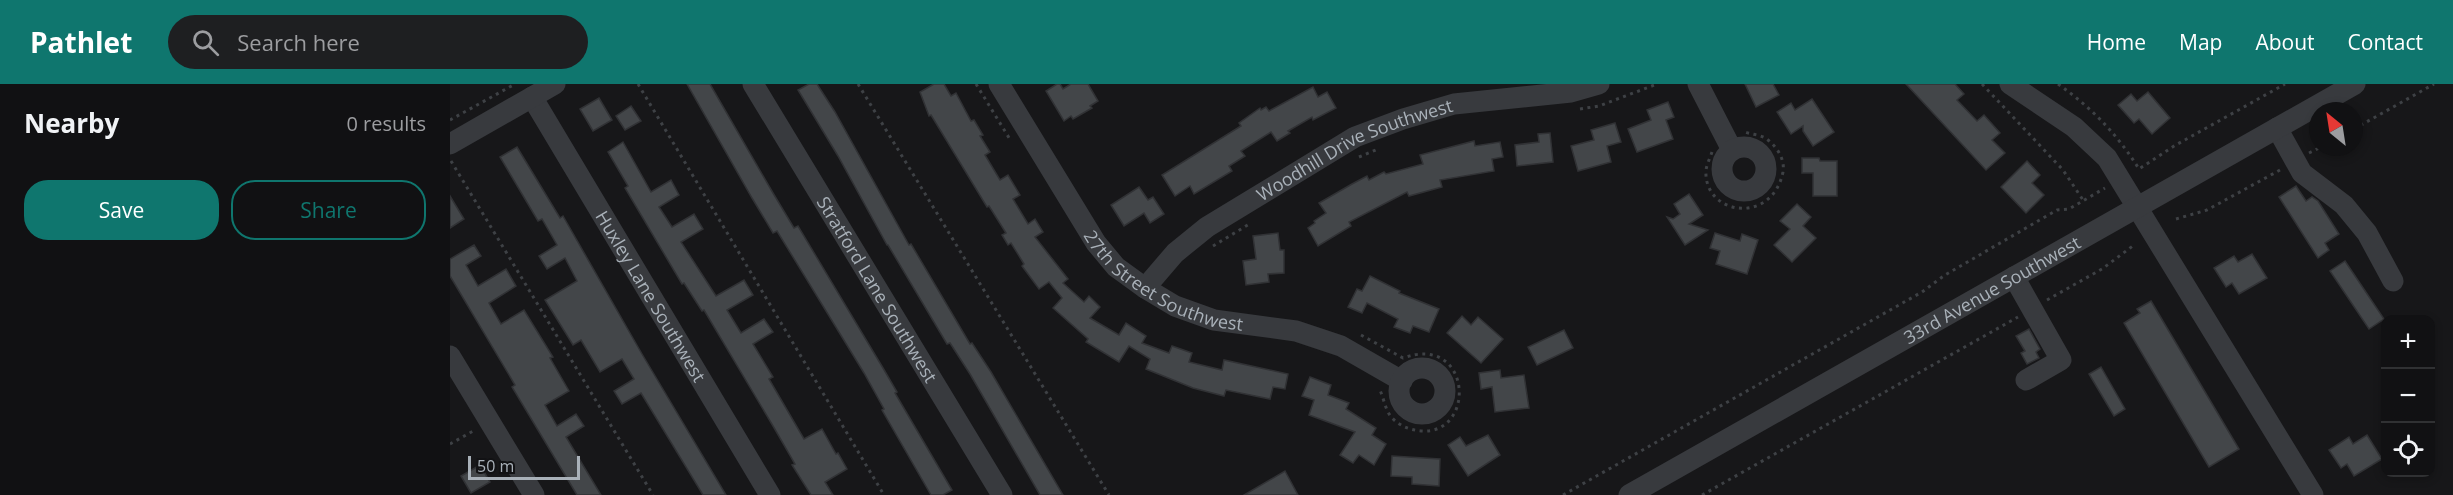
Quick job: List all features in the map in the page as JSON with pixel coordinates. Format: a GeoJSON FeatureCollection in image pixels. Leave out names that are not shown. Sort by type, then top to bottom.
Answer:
{"type":"FeatureCollection","features":[{"type":"Feature","properties":{"kind":"street"},"geometry":{"type":"LineString","coordinates":[[450,144],[555,84]]}},
{"type":"Feature","properties":{"kind":"street","name":"Stratford Lane Southwest"},"geometry":{"type":"LineString","coordinates":[[753,84],[1002,495]]}},
{"type":"Feature","properties":{"kind":"street","name":"27th Street Southwest"},"geometry":{"type":"LineString","coordinates":[[999,84],[1096,243],[1116,267],[1175,306],[1214,320],[1296,331],[1341,346],[1402,381]]}},
{"type":"Feature","properties":{"kind":"street","name":"Woodhill Drive Southwest"},"geometry":{"type":"LineString","coordinates":[[1145,288],[1175,253],[1207,227],[1355,137],[1403,119],[1454,104],[1571,92],[1599,84]]}},
{"type":"Feature","properties":{"kind":"street"},"geometry":{"type":"LineString","coordinates":[[1698,84],[1732,150]]}},
{"type":"Feature","properties":{"kind":"street"},"geometry":{"type":"LineString","coordinates":[[2010,84],[2074,127],[2107,158],[2313,495]]}},
{"type":"Feature","properties":{"kind":"street","name":"33rd Avenue Southwest"},"geometry":{"type":"LineString","coordinates":[[1629,495],[2355,84]]}},
{"type":"Feature","properties":{"kind":"street","name":"Huxley Lane Southwest"},"geometry":{"type":"LineString","coordinates":[[532,97],[770,495]]}},
{"type":"Feature","properties":{"kind":"street"},"geometry":{"type":"LineString","coordinates":[[2277,128],[2302,173],[2344,205],[2367,233],[2393,281]]}},
{"type":"Feature","properties":{"kind":"street"},"geometry":{"type":"LineString","coordinates":[[2014,277],[2061,360],[2026,380]]}},
{"type":"Feature","properties":{"kind":"street"},"geometry":{"type":"LineString","coordinates":[[450,356],[534,495]]}},
{"type":"Feature","properties":{"kind":"path"},"geometry":{"type":"LineString","coordinates":[[450,120],[515,84]]}},
{"type":"Feature","properties":{"kind":"path"},"geometry":{"type":"LineString","coordinates":[[638,84],[884,495]]}},
{"type":"Feature","properties":{"kind":"path"},"geometry":{"type":"LineString","coordinates":[[858,84],[1109,495]]}},
{"type":"Feature","properties":{"kind":"path"},"geometry":{"type":"LineString","coordinates":[[976,84],[1011,141]]}},
{"type":"Feature","properties":{"kind":"path"},"geometry":{"type":"LineString","coordinates":[[1579,110],[1599,106],[1657,84]]}},
{"type":"Feature","properties":{"kind":"path"},"geometry":{"type":"LineString","coordinates":[[1982,84],[2063,170],[2083,201]]}},
{"type":"Feature","properties":{"kind":"path"},"geometry":{"type":"LineString","coordinates":[[2058,84],[2085,103],[2107,125],[2139,169],[2174,146],[2285,84]]}},
{"type":"Feature","properties":{"kind":"path"},"geometry":{"type":"LineString","coordinates":[[2363,124],[2434,84]]}},
{"type":"Feature","properties":{"kind":"path"},"geometry":{"type":"LineString","coordinates":[[1356,159],[1388,145]]}},
{"type":"Feature","properties":{"kind":"path"},"geometry":{"type":"LineString","coordinates":[[2176,219],[2207,210],[2309,153]]}},
{"type":"Feature","properties":{"kind":"path"},"geometry":{"type":"LineString","coordinates":[[450,160],[653,495]]}},
{"type":"Feature","properties":{"kind":"path"},"geometry":{"type":"LineString","coordinates":[[1563,495],[1922,292],[1945,275],[2057,210],[2069,209],[2105,188]]}},
{"type":"Feature","properties":{"kind":"path"},"geometry":{"type":"LineString","coordinates":[[1213,247],[1260,217]]}},
{"type":"Feature","properties":{"kind":"path"},"geometry":{"type":"LineString","coordinates":[[1702,495],[2102,269],[2134,244]]}},
{"type":"Feature","properties":{"kind":"path"},"geometry":{"type":"LineString","coordinates":[[1355,333],[1402,358],[1413,354],[1428,354],[1450,364],[1460,384],[1460,396],[1450,419],[1439,428],[1428,431],[1411,430],[1391,417],[1377,384]]}},
{"type":"Feature","properties":{"kind":"path"},"geometry":{"type":"LineString","coordinates":[[450,444],[489,421]]}},
{"type":"Feature","properties":{"kind":"building"},"geometry":{"type":"Polygon","coordinates":[[[687,84],[710,84],[794,228],[798,226],[883,368],[897,392],[895,393],[952,490],[943,495],[931,495],[882,410],[884,409],[864,373],[777,231],[773,233],[687,84]]]}},
{"type":"Feature","properties":{"kind":"building"},"geometry":{"type":"Polygon","coordinates":[[[809,84],[817,84],[835,112],[909,245],[911,244],[970,344],[972,343],[991,372],[1063,495],[1040,495],[970,374],[950,343],[947,344],[887,245],[838,156],[798,90],[809,84]]]}},
{"type":"Feature","properties":{"kind":"building"},"geometry":{"type":"Polygon","coordinates":[[[934,84],[944,84],[951,96],[956,93],[971,121],[974,120],[990,152],[985,155],[1000,180],[1008,175],[1020,195],[1013,199],[1028,224],[1035,219],[1043,232],[1035,237],[1068,279],[1063,283],[1084,302],[1089,296],[1100,307],[1090,318],[1119,335],[1126,323],[1146,336],[1142,343],[1169,353],[1172,346],[1192,353],[1189,362],[1222,370],[1224,360],[1288,374],[1285,389],[1273,387],[1270,399],[1226,390],[1224,396],[1193,388],[1146,369],[1150,359],[1129,346],[1119,362],[1086,342],[1088,339],[1053,308],[1062,298],[1049,282],[1039,289],[1022,266],[1024,264],[1011,243],[1008,245],[1002,235],[1006,233],[989,206],[987,207],[931,115],[929,116],[920,92],[934,84]]]}},
{"type":"Feature","properties":{"kind":"building"},"geometry":{"type":"Polygon","coordinates":[[[1060,84],[1063,89],[1071,84],[1088,84],[1098,101],[1090,106],[1092,108],[1073,119],[1071,116],[1064,121],[1046,91],[1060,84]]]}},
{"type":"Feature","properties":{"kind":"building"},"geometry":{"type":"Polygon","coordinates":[[[1745,84],[1773,84],[1779,95],[1756,107],[1745,84]]]}},
{"type":"Feature","properties":{"kind":"building"},"geometry":{"type":"Polygon","coordinates":[[[1906,84],[1955,84],[1964,94],[1957,100],[1977,121],[1984,115],[2000,133],[1992,140],[2005,153],[1986,170],[1906,84]]]}},
{"type":"Feature","properties":{"kind":"building"},"geometry":{"type":"Polygon","coordinates":[[[1313,87],[1318,97],[1327,92],[1336,108],[1313,120],[1312,117],[1288,131],[1290,133],[1277,141],[1271,132],[1241,151],[1245,156],[1229,166],[1232,171],[1194,194],[1190,186],[1175,196],[1162,175],[1241,126],[1239,123],[1260,108],[1261,110],[1266,107],[1269,111],[1313,87]]]}},
{"type":"Feature","properties":{"kind":"building"},"geometry":{"type":"Polygon","coordinates":[[[2148,92],[2170,118],[2152,134],[2139,119],[2134,123],[2118,105],[2131,94],[2137,101],[2148,92]]]}},
{"type":"Feature","properties":{"kind":"building"},"geometry":{"type":"Polygon","coordinates":[[[599,98],[612,120],[593,131],[580,109],[599,98]]]}},
{"type":"Feature","properties":{"kind":"building"},"geometry":{"type":"Polygon","coordinates":[[[1812,99],[1834,132],[1813,146],[1803,131],[1803,126],[1791,134],[1777,112],[1791,103],[1795,110],[1812,99]]]}},
{"type":"Feature","properties":{"kind":"building"},"geometry":{"type":"Polygon","coordinates":[[[1668,102],[1674,117],[1666,120],[1673,139],[1637,152],[1628,129],[1651,120],[1647,110],[1668,102]]]}},
{"type":"Feature","properties":{"kind":"building"},"geometry":{"type":"Polygon","coordinates":[[[631,106],[641,121],[625,130],[616,116],[631,106]]]}},
{"type":"Feature","properties":{"kind":"building"},"geometry":{"type":"Polygon","coordinates":[[[1615,123],[1621,142],[1607,146],[1611,162],[1578,171],[1571,146],[1594,140],[1591,130],[1615,123]]]}},
{"type":"Feature","properties":{"kind":"building"},"geometry":{"type":"Polygon","coordinates":[[[1550,133],[1553,162],[1517,166],[1515,145],[1539,142],[1538,134],[1550,133]]]}},
{"type":"Feature","properties":{"kind":"building"},"geometry":{"type":"Polygon","coordinates":[[[1474,141],[1475,146],[1500,142],[1503,157],[1492,159],[1494,171],[1440,180],[1442,187],[1409,196],[1407,192],[1349,222],[1351,226],[1318,246],[1308,228],[1326,213],[1319,203],[1367,176],[1369,180],[1384,172],[1386,174],[1423,164],[1420,155],[1474,141]]]}},
{"type":"Feature","properties":{"kind":"building"},"geometry":{"type":"Polygon","coordinates":[[[623,142],[651,192],[671,180],[679,195],[659,207],[672,227],[694,214],[703,229],[681,242],[716,296],[744,280],[753,295],[727,310],[741,333],[764,319],[773,332],[753,344],[773,377],[769,379],[804,439],[822,429],[847,469],[825,482],[833,495],[811,495],[704,310],[702,311],[684,283],[682,284],[625,188],[628,186],[608,152],[623,142]]]}},
{"type":"Feature","properties":{"kind":"building"},"geometry":{"type":"Polygon","coordinates":[[[517,147],[560,218],[563,216],[726,495],[703,495],[641,393],[622,404],[614,391],[634,379],[622,359],[600,372],[581,340],[573,345],[545,300],[577,281],[565,258],[547,269],[539,256],[557,245],[542,219],[538,221],[500,157],[517,147]]]}},
{"type":"Feature","properties":{"kind":"building"},"geometry":{"type":"Polygon","coordinates":[[[1802,158],[1837,161],[1837,196],[1813,196],[1813,173],[1802,173],[1802,158]]]}},
{"type":"Feature","properties":{"kind":"building"},"geometry":{"type":"Polygon","coordinates":[[[2027,161],[2040,175],[2032,183],[2044,195],[2026,213],[2001,187],[2027,161]]]}},
{"type":"Feature","properties":{"kind":"building"},"geometry":{"type":"Polygon","coordinates":[[[2296,186],[2306,201],[2312,197],[2318,201],[2339,234],[2325,243],[2329,250],[2318,258],[2279,197],[2296,186]]]}},
{"type":"Feature","properties":{"kind":"building"},"geometry":{"type":"Polygon","coordinates":[[[1139,187],[1148,200],[1153,197],[1164,214],[1150,223],[1144,213],[1124,226],[1111,205],[1139,187]]]}},
{"type":"Feature","properties":{"kind":"building"},"geometry":{"type":"Polygon","coordinates":[[[1689,194],[1703,215],[1689,224],[1708,230],[1685,245],[1667,217],[1673,219],[1680,214],[1674,204],[1689,194]]]}},
{"type":"Feature","properties":{"kind":"building"},"geometry":{"type":"Polygon","coordinates":[[[450,196],[464,219],[450,228],[450,196]]]}},
{"type":"Feature","properties":{"kind":"building"},"geometry":{"type":"Polygon","coordinates":[[[1797,204],[1811,217],[1803,226],[1816,238],[1792,262],[1774,245],[1790,229],[1780,221],[1797,204]]]}},
{"type":"Feature","properties":{"kind":"building"},"geometry":{"type":"Polygon","coordinates":[[[1278,233],[1280,250],[1284,250],[1284,273],[1268,274],[1269,282],[1246,285],[1243,261],[1256,259],[1253,236],[1278,233]]]}},
{"type":"Feature","properties":{"kind":"building"},"geometry":{"type":"Polygon","coordinates":[[[1715,233],[1740,241],[1742,234],[1758,240],[1747,274],[1716,264],[1720,251],[1710,248],[1715,233]]]}},
{"type":"Feature","properties":{"kind":"building"},"geometry":{"type":"Polygon","coordinates":[[[474,245],[481,256],[466,265],[478,286],[506,269],[516,286],[489,303],[501,324],[524,310],[553,357],[550,358],[569,391],[545,405],[557,426],[576,414],[584,426],[566,437],[601,495],[577,495],[512,387],[515,385],[450,276],[450,259],[474,245]]]}},
{"type":"Feature","properties":{"kind":"building"},"geometry":{"type":"Polygon","coordinates":[[[2252,254],[2267,278],[2239,294],[2232,283],[2226,287],[2214,268],[2234,256],[2238,262],[2252,254]]]}},
{"type":"Feature","properties":{"kind":"building"},"geometry":{"type":"Polygon","coordinates":[[[2345,261],[2381,315],[2381,321],[2369,329],[2330,271],[2345,261]]]}},
{"type":"Feature","properties":{"kind":"building"},"geometry":{"type":"Polygon","coordinates":[[[1370,276],[1400,291],[1399,293],[1439,309],[1429,332],[1413,326],[1410,333],[1394,327],[1398,319],[1367,303],[1362,313],[1348,307],[1357,289],[1362,291],[1370,276]]]}},
{"type":"Feature","properties":{"kind":"building"},"geometry":{"type":"Polygon","coordinates":[[[2151,301],[2239,449],[2209,467],[2124,323],[2140,313],[2137,309],[2151,301]]]}},
{"type":"Feature","properties":{"kind":"building"},"geometry":{"type":"Polygon","coordinates":[[[1462,316],[1471,325],[1478,317],[1503,339],[1481,363],[1447,333],[1462,316]]]}},
{"type":"Feature","properties":{"kind":"building"},"geometry":{"type":"Polygon","coordinates":[[[2029,329],[2040,349],[2036,352],[2039,358],[2027,364],[2021,353],[2025,351],[2016,336],[2029,329]]]}},
{"type":"Feature","properties":{"kind":"building"},"geometry":{"type":"Polygon","coordinates":[[[1564,330],[1573,348],[1537,365],[1528,347],[1564,330]]]}},
{"type":"Feature","properties":{"kind":"building"},"geometry":{"type":"Polygon","coordinates":[[[2101,367],[2125,409],[2114,416],[2089,374],[2101,367]]]}},
{"type":"Feature","properties":{"kind":"building"},"geometry":{"type":"Polygon","coordinates":[[[1500,370],[1501,378],[1524,375],[1529,408],[1495,412],[1492,387],[1481,389],[1479,373],[1500,370]]]}},
{"type":"Feature","properties":{"kind":"building"},"geometry":{"type":"Polygon","coordinates":[[[1310,377],[1331,385],[1328,395],[1349,403],[1346,409],[1376,428],[1372,435],[1386,444],[1374,465],[1359,455],[1353,463],[1340,455],[1355,432],[1309,415],[1314,400],[1302,396],[1310,377]]]}},
{"type":"Feature","properties":{"kind":"building"},"geometry":{"type":"Polygon","coordinates":[[[1488,435],[1500,455],[1468,476],[1448,445],[1460,437],[1466,446],[1488,435]]]}},
{"type":"Feature","properties":{"kind":"building"},"geometry":{"type":"Polygon","coordinates":[[[2367,435],[2381,460],[2354,476],[2347,464],[2341,468],[2329,450],[2349,437],[2353,444],[2367,435]]]}},
{"type":"Feature","properties":{"kind":"building"},"geometry":{"type":"Polygon","coordinates":[[[1392,456],[1440,459],[1439,486],[1412,484],[1412,477],[1391,476],[1392,456]]]}},
{"type":"Feature","properties":{"kind":"building"},"geometry":{"type":"Polygon","coordinates":[[[480,465],[490,482],[471,493],[461,476],[480,465]]]}},
{"type":"Feature","properties":{"kind":"building"},"geometry":{"type":"Polygon","coordinates":[[[1285,471],[1298,495],[1244,495],[1285,471]]]}}]}
